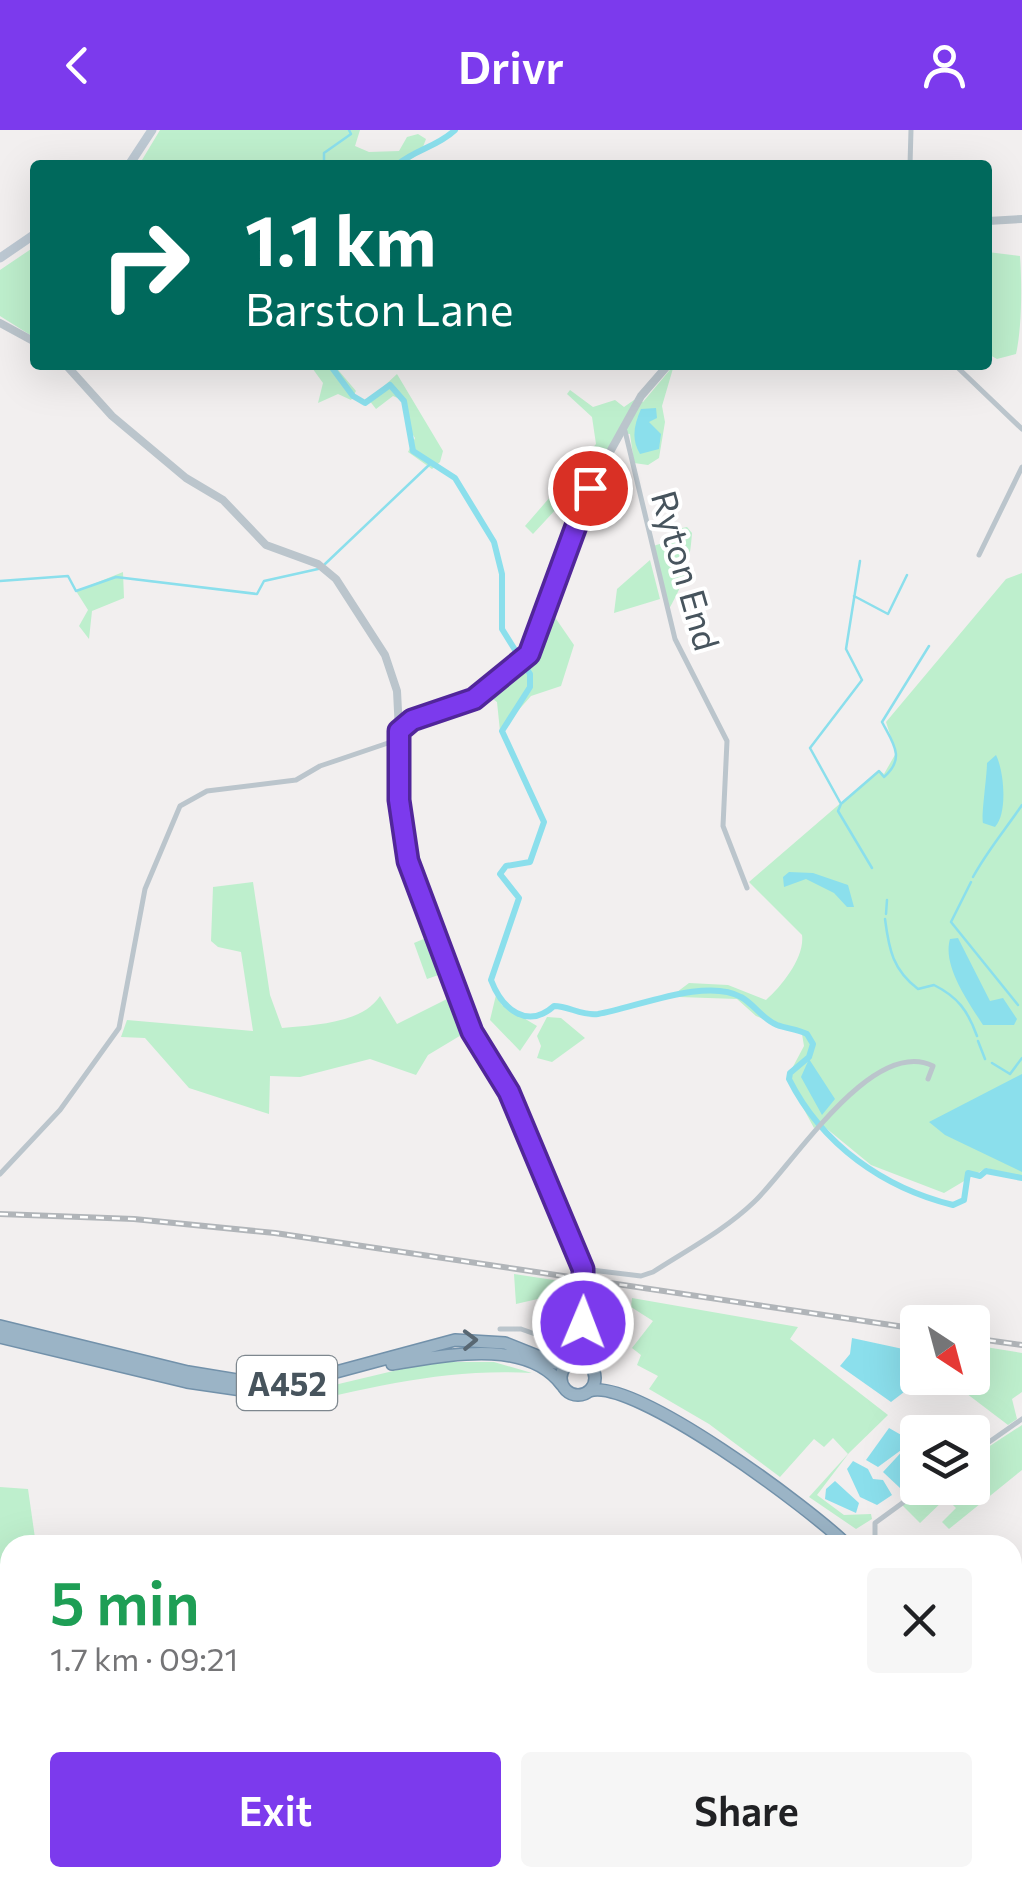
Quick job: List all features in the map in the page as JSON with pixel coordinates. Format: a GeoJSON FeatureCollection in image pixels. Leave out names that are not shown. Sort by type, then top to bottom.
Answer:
{"type":"FeatureCollection","features":[{"type":"Feature","properties":{"kind":"highway","name":"A452"},"geometry":{"type":"LineString","coordinates":[[0,1326],[188,1372],[261,1384],[310,1380],[455,1340],[506,1343],[555,1363],[576,1362],[629,1388],[650,1406]]}},
{"type":"Feature","properties":{"kind":"highway","name":"A452"},"geometry":{"type":"LineString","coordinates":[[0,1337],[236,1390],[299,1388],[392,1364],[463,1356],[536,1361],[576,1395],[610,1388],[650,1406],[755,1472],[837,1535]]}},
{"type":"Feature","properties":{"kind":"highway"},"geometry":{"type":"LineString","coordinates":[[562,1384],[562,1372],[576,1362]]}},
{"type":"Feature","properties":{"kind":"highway"},"geometry":{"type":"LineString","coordinates":[[589,1391],[593,1371]]}},
{"type":"Feature","properties":{"kind":"main road"},"geometry":{"type":"LineString","coordinates":[[132,160],[152,130]]}},
{"type":"Feature","properties":{"kind":"main road"},"geometry":{"type":"LineString","coordinates":[[0,258],[30,237]]}},
{"type":"Feature","properties":{"kind":"street"},"geometry":{"type":"LineString","coordinates":[[910,160],[911,130]]}},
{"type":"Feature","properties":{"kind":"street"},"geometry":{"type":"LineString","coordinates":[[992,221],[1022,219]]}},
{"type":"Feature","properties":{"kind":"street"},"geometry":{"type":"LineString","coordinates":[[0,323],[30,339]]}},
{"type":"Feature","properties":{"kind":"street"},"geometry":{"type":"LineString","coordinates":[[71,370],[112,416],[186,478],[219,497],[266,545],[322,566],[382,647],[399,708],[399,800],[408,861],[472,1032],[509,1092],[583,1269],[576,1362]]}},
{"type":"Feature","properties":{"kind":"street"},"geometry":{"type":"LineString","coordinates":[[388,743],[412,720],[474,699],[529,654],[590,488],[625,431],[640,396],[663,370]]}},
{"type":"Feature","properties":{"kind":"street"},"geometry":{"type":"LineString","coordinates":[[959,370],[1022,429]]}},
{"type":"Feature","properties":{"kind":"street","name":"Ryton End"},"geometry":{"type":"LineString","coordinates":[[625,431],[675,639],[727,741],[722,826],[748,888]]}},
{"type":"Feature","properties":{"kind":"street"},"geometry":{"type":"LineString","coordinates":[[979,555],[1022,467]]}},
{"type":"Feature","properties":{"kind":"street"},"geometry":{"type":"LineString","coordinates":[[399,708],[412,720]]}},
{"type":"Feature","properties":{"kind":"street"},"geometry":{"type":"LineString","coordinates":[[0,1174],[60,1110],[119,1028],[145,889],[180,806],[206,790],[296,780],[320,766],[388,743],[401,744]]}},
{"type":"Feature","properties":{"kind":"street"},"geometry":{"type":"LineString","coordinates":[[583,1269],[641,1276],[653,1272],[744,1210],[830,1115],[872,1076],[896,1064],[930,1063],[934,1070],[928,1078]]}},
{"type":"Feature","properties":{"kind":"street"},"geometry":{"type":"LineString","coordinates":[[500,1330],[549,1339]]}},
{"type":"Feature","properties":{"kind":"street"},"geometry":{"type":"LineString","coordinates":[[506,1343],[524,1333]]}},
{"type":"Feature","properties":{"kind":"street"},"geometry":{"type":"LineString","coordinates":[[524,1333],[529,1350]]}},
{"type":"Feature","properties":{"kind":"street"},"geometry":{"type":"LineString","coordinates":[[990,1441],[1022,1419]]}},
{"type":"Feature","properties":{"kind":"street"},"geometry":{"type":"LineString","coordinates":[[877,1535],[877,1520],[900,1504]]}},
{"type":"Feature","properties":{"kind":"green space"},"geometry":{"type":"Polygon","coordinates":[[[160,130],[360,130],[355,146],[369,152],[399,151],[407,137],[418,134],[426,139],[421,152],[410,160],[142,160],[160,130]]]}},
{"type":"Feature","properties":{"kind":"green space"},"geometry":{"type":"Polygon","coordinates":[[[30,250],[30,335],[0,316],[0,270],[30,250]]]}},
{"type":"Feature","properties":{"kind":"green space"},"geometry":{"type":"Polygon","coordinates":[[[992,252],[1020,256],[1021,306],[1016,354],[997,359],[992,356],[992,252]]]}},
{"type":"Feature","properties":{"kind":"green space"},"geometry":{"type":"Polygon","coordinates":[[[314,370],[338,370],[356,391],[351,400],[338,394],[318,403],[323,383],[314,370]]]}},
{"type":"Feature","properties":{"kind":"green space"},"geometry":{"type":"Polygon","coordinates":[[[673,370],[662,406],[665,422],[659,458],[648,465],[634,463],[630,434],[620,433],[587,482],[584,479],[533,534],[525,526],[596,444],[592,417],[567,394],[570,390],[593,407],[615,400],[624,407],[634,400],[643,402],[673,370]]]}},
{"type":"Feature","properties":{"kind":"green space"},"geometry":{"type":"Polygon","coordinates":[[[397,374],[443,451],[440,462],[432,469],[408,452],[415,438],[407,426],[404,401],[393,396],[376,409],[369,400],[397,374]]]}},
{"type":"Feature","properties":{"kind":"green space"},"geometry":{"type":"Polygon","coordinates":[[[687,527],[692,533],[688,563],[669,609],[653,546],[673,540],[678,529],[687,527]]]}},
{"type":"Feature","properties":{"kind":"green space"},"geometry":{"type":"Polygon","coordinates":[[[650,560],[660,599],[614,613],[617,589],[650,560]]]}},
{"type":"Feature","properties":{"kind":"green space"},"geometry":{"type":"Polygon","coordinates":[[[123,572],[124,598],[92,611],[89,639],[79,626],[88,610],[76,591],[123,572]]]}},
{"type":"Feature","properties":{"kind":"green space"},"geometry":{"type":"Polygon","coordinates":[[[1022,573],[1022,1177],[986,1168],[944,1193],[871,1165],[821,1124],[814,1128],[787,1078],[804,1046],[802,1034],[756,1016],[737,999],[679,997],[677,992],[689,983],[728,985],[766,1000],[779,987],[796,962],[802,935],[749,882],[879,770],[884,774],[896,753],[886,722],[1006,579],[1022,573]]]}},
{"type":"Feature","properties":{"kind":"green space"},"geometry":{"type":"Polygon","coordinates":[[[552,613],[574,645],[561,686],[531,696],[500,731],[497,702],[490,697],[534,654],[552,613]]]}},
{"type":"Feature","properties":{"kind":"green space"},"geometry":{"type":"Polygon","coordinates":[[[253,882],[270,995],[282,1028],[349,1018],[380,996],[397,1024],[453,996],[468,1031],[428,1055],[416,1075],[370,1059],[300,1077],[270,1076],[269,1114],[189,1088],[145,1038],[121,1037],[127,1020],[253,1031],[241,952],[218,947],[211,941],[213,887],[253,882]]]}},
{"type":"Feature","properties":{"kind":"green space"},"geometry":{"type":"Polygon","coordinates":[[[433,935],[447,972],[427,979],[414,943],[433,935]]]}},
{"type":"Feature","properties":{"kind":"green space"},"geometry":{"type":"Polygon","coordinates":[[[496,995],[502,1005],[537,1026],[520,1051],[490,1020],[496,995]]]}},
{"type":"Feature","properties":{"kind":"green space"},"geometry":{"type":"Polygon","coordinates":[[[547,1017],[561,1018],[585,1038],[552,1062],[537,1058],[541,1046],[537,1036],[547,1017]]]}},
{"type":"Feature","properties":{"kind":"green space"},"geometry":{"type":"Polygon","coordinates":[[[514,1274],[580,1284],[581,1289],[516,1304],[514,1274]]]}},
{"type":"Feature","properties":{"kind":"green space"},"geometry":{"type":"Polygon","coordinates":[[[632,1298],[798,1327],[790,1339],[888,1415],[849,1453],[817,1495],[844,1515],[871,1514],[872,1519],[856,1529],[809,1497],[848,1454],[833,1438],[824,1447],[814,1439],[780,1477],[709,1424],[649,1389],[658,1376],[637,1365],[641,1355],[632,1348],[653,1321],[631,1307],[632,1298]]]}},
{"type":"Feature","properties":{"kind":"green space"},"geometry":{"type":"Polygon","coordinates":[[[990,1348],[1022,1353],[1022,1392],[1012,1399],[1017,1419],[1008,1425],[968,1395],[990,1395],[990,1348]]]}},
{"type":"Feature","properties":{"kind":"green space"},"geometry":{"type":"Polygon","coordinates":[[[431,1362],[494,1362],[532,1373],[438,1376],[286,1406],[284,1397],[431,1362]]]}},
{"type":"Feature","properties":{"kind":"green space"},"geometry":{"type":"Polygon","coordinates":[[[1022,1425],[1022,1470],[990,1496],[990,1446],[1022,1425]]]}},
{"type":"Feature","properties":{"kind":"green space"},"geometry":{"type":"Polygon","coordinates":[[[0,1487],[28,1489],[35,1535],[0,1535],[0,1487]]]}},
{"type":"Feature","properties":{"kind":"green space"},"geometry":{"type":"Polygon","coordinates":[[[902,1505],[939,1505],[920,1523],[902,1505]]]}},
{"type":"Feature","properties":{"kind":"green space"},"geometry":{"type":"Polygon","coordinates":[[[953,1505],[979,1505],[949,1529],[942,1522],[956,1508],[953,1505]]]}},
{"type":"Feature","properties":{"kind":"water"},"geometry":{"type":"Polygon","coordinates":[[[656,408],[657,418],[649,422],[661,434],[659,449],[640,454],[635,426],[641,409],[656,408]]]}},
{"type":"Feature","properties":{"kind":"water"},"geometry":{"type":"Polygon","coordinates":[[[996,755],[1003,792],[1002,812],[995,827],[983,823],[983,819],[987,763],[996,755]]]}},
{"type":"Feature","properties":{"kind":"water"},"geometry":{"type":"Polygon","coordinates":[[[789,872],[813,873],[848,885],[854,907],[847,907],[834,893],[806,879],[784,887],[783,877],[789,872]]]}},
{"type":"Feature","properties":{"kind":"water"},"geometry":{"type":"Polygon","coordinates":[[[958,938],[990,1001],[1003,998],[1017,1019],[1014,1025],[983,1025],[977,1016],[950,961],[950,939],[958,938]]]}},
{"type":"Feature","properties":{"kind":"water"},"geometry":{"type":"Polygon","coordinates":[[[809,1059],[835,1099],[822,1115],[801,1077],[809,1059]]]}},
{"type":"Feature","properties":{"kind":"water"},"geometry":{"type":"Polygon","coordinates":[[[1022,1074],[1022,1172],[945,1135],[929,1122],[1022,1074]]]}},
{"type":"Feature","properties":{"kind":"water"},"geometry":{"type":"Polygon","coordinates":[[[852,1338],[900,1348],[900,1395],[891,1402],[840,1366],[850,1354],[852,1338]]]}},
{"type":"Feature","properties":{"kind":"water"},"geometry":{"type":"Polygon","coordinates":[[[889,1428],[900,1434],[900,1451],[878,1467],[866,1460],[889,1428]]]}},
{"type":"Feature","properties":{"kind":"water"},"geometry":{"type":"Polygon","coordinates":[[[900,1454],[900,1488],[883,1472],[900,1454]]]}},
{"type":"Feature","properties":{"kind":"water"},"geometry":{"type":"Polygon","coordinates":[[[853,1461],[868,1469],[873,1479],[883,1480],[892,1495],[877,1505],[860,1497],[847,1469],[853,1461]]]}},
{"type":"Feature","properties":{"kind":"water"},"geometry":{"type":"Polygon","coordinates":[[[835,1481],[859,1503],[856,1513],[825,1499],[826,1489],[835,1481]]]}},
{"type":"Feature","properties":{"kind":"waterway"},"geometry":{"type":"LineString","coordinates":[[324,160],[324,153],[351,134],[349,130]]}},
{"type":"Feature","properties":{"kind":"waterway"},"geometry":{"type":"LineString","coordinates":[[404,160],[455,130]]}},
{"type":"Feature","properties":{"kind":"waterway"},"geometry":{"type":"LineString","coordinates":[[334,370],[353,396],[365,403],[390,385],[404,401],[413,451],[455,478],[494,542],[502,574],[502,629],[530,674],[530,687],[502,731],[544,822],[530,862],[506,866],[500,874],[519,898],[491,980],[502,1000],[516,1013],[534,1016],[554,1006],[598,1014],[709,990],[741,997],[777,1025],[807,1034],[813,1044],[809,1057],[790,1073],[789,1079],[819,1124],[879,1175],[953,1205],[964,1200],[968,1173],[980,1176],[986,1171],[1022,1178]]}},
{"type":"Feature","properties":{"kind":"waterway"},"geometry":{"type":"LineString","coordinates":[[325,564],[429,465]]}},
{"type":"Feature","properties":{"kind":"waterway"},"geometry":{"type":"LineString","coordinates":[[860,561],[846,649],[862,680],[810,748],[841,804],[838,811],[872,868]]}},
{"type":"Feature","properties":{"kind":"waterway"},"geometry":{"type":"LineString","coordinates":[[0,581],[68,576],[76,591],[116,577],[257,594],[264,581],[318,569]]}},
{"type":"Feature","properties":{"kind":"waterway"},"geometry":{"type":"LineString","coordinates":[[854,596],[888,614],[907,575]]}},
{"type":"Feature","properties":{"kind":"waterway"},"geometry":{"type":"LineString","coordinates":[[842,803],[879,771],[884,777],[895,763],[895,750],[882,722],[929,646]]}},
{"type":"Feature","properties":{"kind":"waterway"},"geometry":{"type":"LineString","coordinates":[[973,877],[1022,805]]}},
{"type":"Feature","properties":{"kind":"waterway"},"geometry":{"type":"LineString","coordinates":[[971,882],[951,922],[1018,1005]]}},
{"type":"Feature","properties":{"kind":"waterway"},"geometry":{"type":"LineString","coordinates":[[886,914],[887,900]]}},
{"type":"Feature","properties":{"kind":"waterway"},"geometry":{"type":"LineString","coordinates":[[885,919],[891,950],[903,974],[918,989],[934,985],[956,1000],[977,1036]]}},
{"type":"Feature","properties":{"kind":"waterway"},"geometry":{"type":"LineString","coordinates":[[978,1041],[985,1059]]}},
{"type":"Feature","properties":{"kind":"waterway"},"geometry":{"type":"LineString","coordinates":[[992,1063],[1010,1074],[1022,1058]]}},
{"type":"Feature","properties":{"kind":"railway"},"geometry":{"type":"LineString","coordinates":[[0,1214],[134,1219],[275,1233],[900,1326]]}},
{"type":"Feature","properties":{"kind":"railway"},"geometry":{"type":"LineString","coordinates":[[990,1341],[1022,1345]]}},
{"type":"Feature","properties":{"kind":"route"},"geometry":{"type":"LineString","coordinates":[[583,1323],[583,1269],[509,1092],[472,1032],[408,861],[399,800],[399,731],[412,720],[474,699],[529,654],[540,634],[590,488]]}}]}
